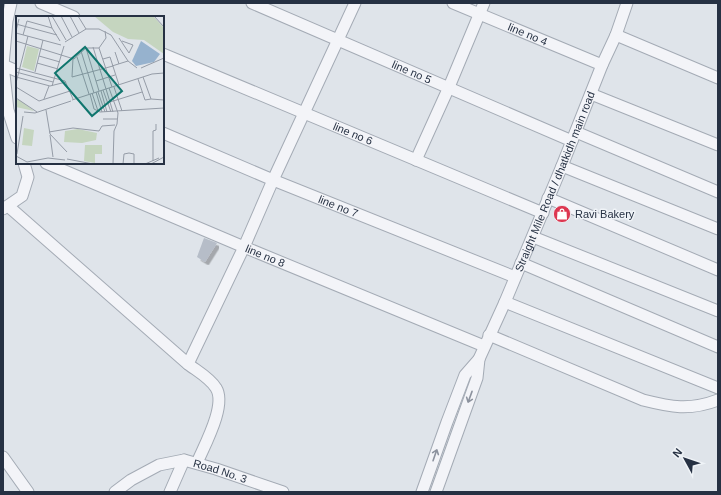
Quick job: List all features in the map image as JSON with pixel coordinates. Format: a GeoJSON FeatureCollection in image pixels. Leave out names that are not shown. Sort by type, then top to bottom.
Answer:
{"type":"FeatureCollection","features":[{"type":"Feature","properties":{"kind":"street"},"geometry":{"type":"LineString","coordinates":[[11,3],[7,21],[3,65],[8,110],[16,135]]}},
{"type":"Feature","properties":{"kind":"street"},"geometry":{"type":"LineString","coordinates":[[41,3],[72,16]]}},
{"type":"Feature","properties":{"kind":"street","name":"line no 5"},"geometry":{"type":"LineString","coordinates":[[252,3],[449,87],[718,192]]}},
{"type":"Feature","properties":{"kind":"street"},"geometry":{"type":"LineString","coordinates":[[188,364],[244,247],[273,180],[355,3]]}},
{"type":"Feature","properties":{"kind":"street","name":"line no 4"},"geometry":{"type":"LineString","coordinates":[[453,3],[602,65]]}},
{"type":"Feature","properties":{"kind":"street"},"geometry":{"type":"LineString","coordinates":[[416,160],[449,87],[484,3]]}},
{"type":"Feature","properties":{"kind":"street","name":"Straight Mile Road / dhatkidh main road"},"geometry":{"type":"LineString","coordinates":[[422,492],[465,375],[478,359],[505,302],[543,213],[602,65],[616,35],[627,3]]}},
{"type":"Feature","properties":{"kind":"street"},"geometry":{"type":"LineString","coordinates":[[616,35],[718,78]]}},
{"type":"Feature","properties":{"kind":"street","name":"line no 6"},"geometry":{"type":"LineString","coordinates":[[164,54],[543,213]]}},
{"type":"Feature","properties":{"kind":"street"},"geometry":{"type":"LineString","coordinates":[[3,65],[16,71]]}},
{"type":"Feature","properties":{"kind":"street"},"geometry":{"type":"LineString","coordinates":[[591,94],[718,145]]}},
{"type":"Feature","properties":{"kind":"street","name":"line no 7"},"geometry":{"type":"LineString","coordinates":[[164,133],[273,180],[515,277]]}},
{"type":"Feature","properties":{"kind":"street"},"geometry":{"type":"LineString","coordinates":[[24,164],[28,177],[22,196],[6,207],[217,388],[220,400],[218,414],[197,464]]}},
{"type":"Feature","properties":{"kind":"street","name":"line no 8"},"geometry":{"type":"LineString","coordinates":[[48,164],[484,346]]}},
{"type":"Feature","properties":{"kind":"street"},"geometry":{"type":"LineString","coordinates":[[562,166],[718,229]]}},
{"type":"Feature","properties":{"kind":"street"},"geometry":{"type":"LineString","coordinates":[[548,198],[718,270]]}},
{"type":"Feature","properties":{"kind":"street"},"geometry":{"type":"LineString","coordinates":[[533,237],[718,310]]}},
{"type":"Feature","properties":{"kind":"street"},"geometry":{"type":"LineString","coordinates":[[521,263],[718,347]]}},
{"type":"Feature","properties":{"kind":"street"},"geometry":{"type":"LineString","coordinates":[[505,302],[718,388]]}},
{"type":"Feature","properties":{"kind":"street"},"geometry":{"type":"LineString","coordinates":[[489,335],[643,400],[668,407],[694,407],[718,400]]}},
{"type":"Feature","properties":{"kind":"street","name":"Straight Mile Road / dhatkidh main road"},"geometry":{"type":"LineString","coordinates":[[436,492],[477,378],[478,359]]}},
{"type":"Feature","properties":{"kind":"street"},"geometry":{"type":"LineString","coordinates":[[3,457],[28,492]]}},
{"type":"Feature","properties":{"kind":"street"},"geometry":{"type":"LineString","coordinates":[[170,492],[184,460]]}},
{"type":"Feature","properties":{"kind":"street","name":"Road No. 3"},"geometry":{"type":"LineString","coordinates":[[115,492],[131,480],[159,465],[184,460],[216,469],[283,492]]}},
{"type":"Feature","properties":{"kind":"building"},"geometry":{"type":"Polygon","coordinates":[[[204,238],[217,243],[205,262],[197,257],[204,238]]]}},
{"type":"Feature","properties":{"kind":"place","name":"Ravi Bakery"},"geometry":{"type":"Point","coordinates":[562,214]}}]}
